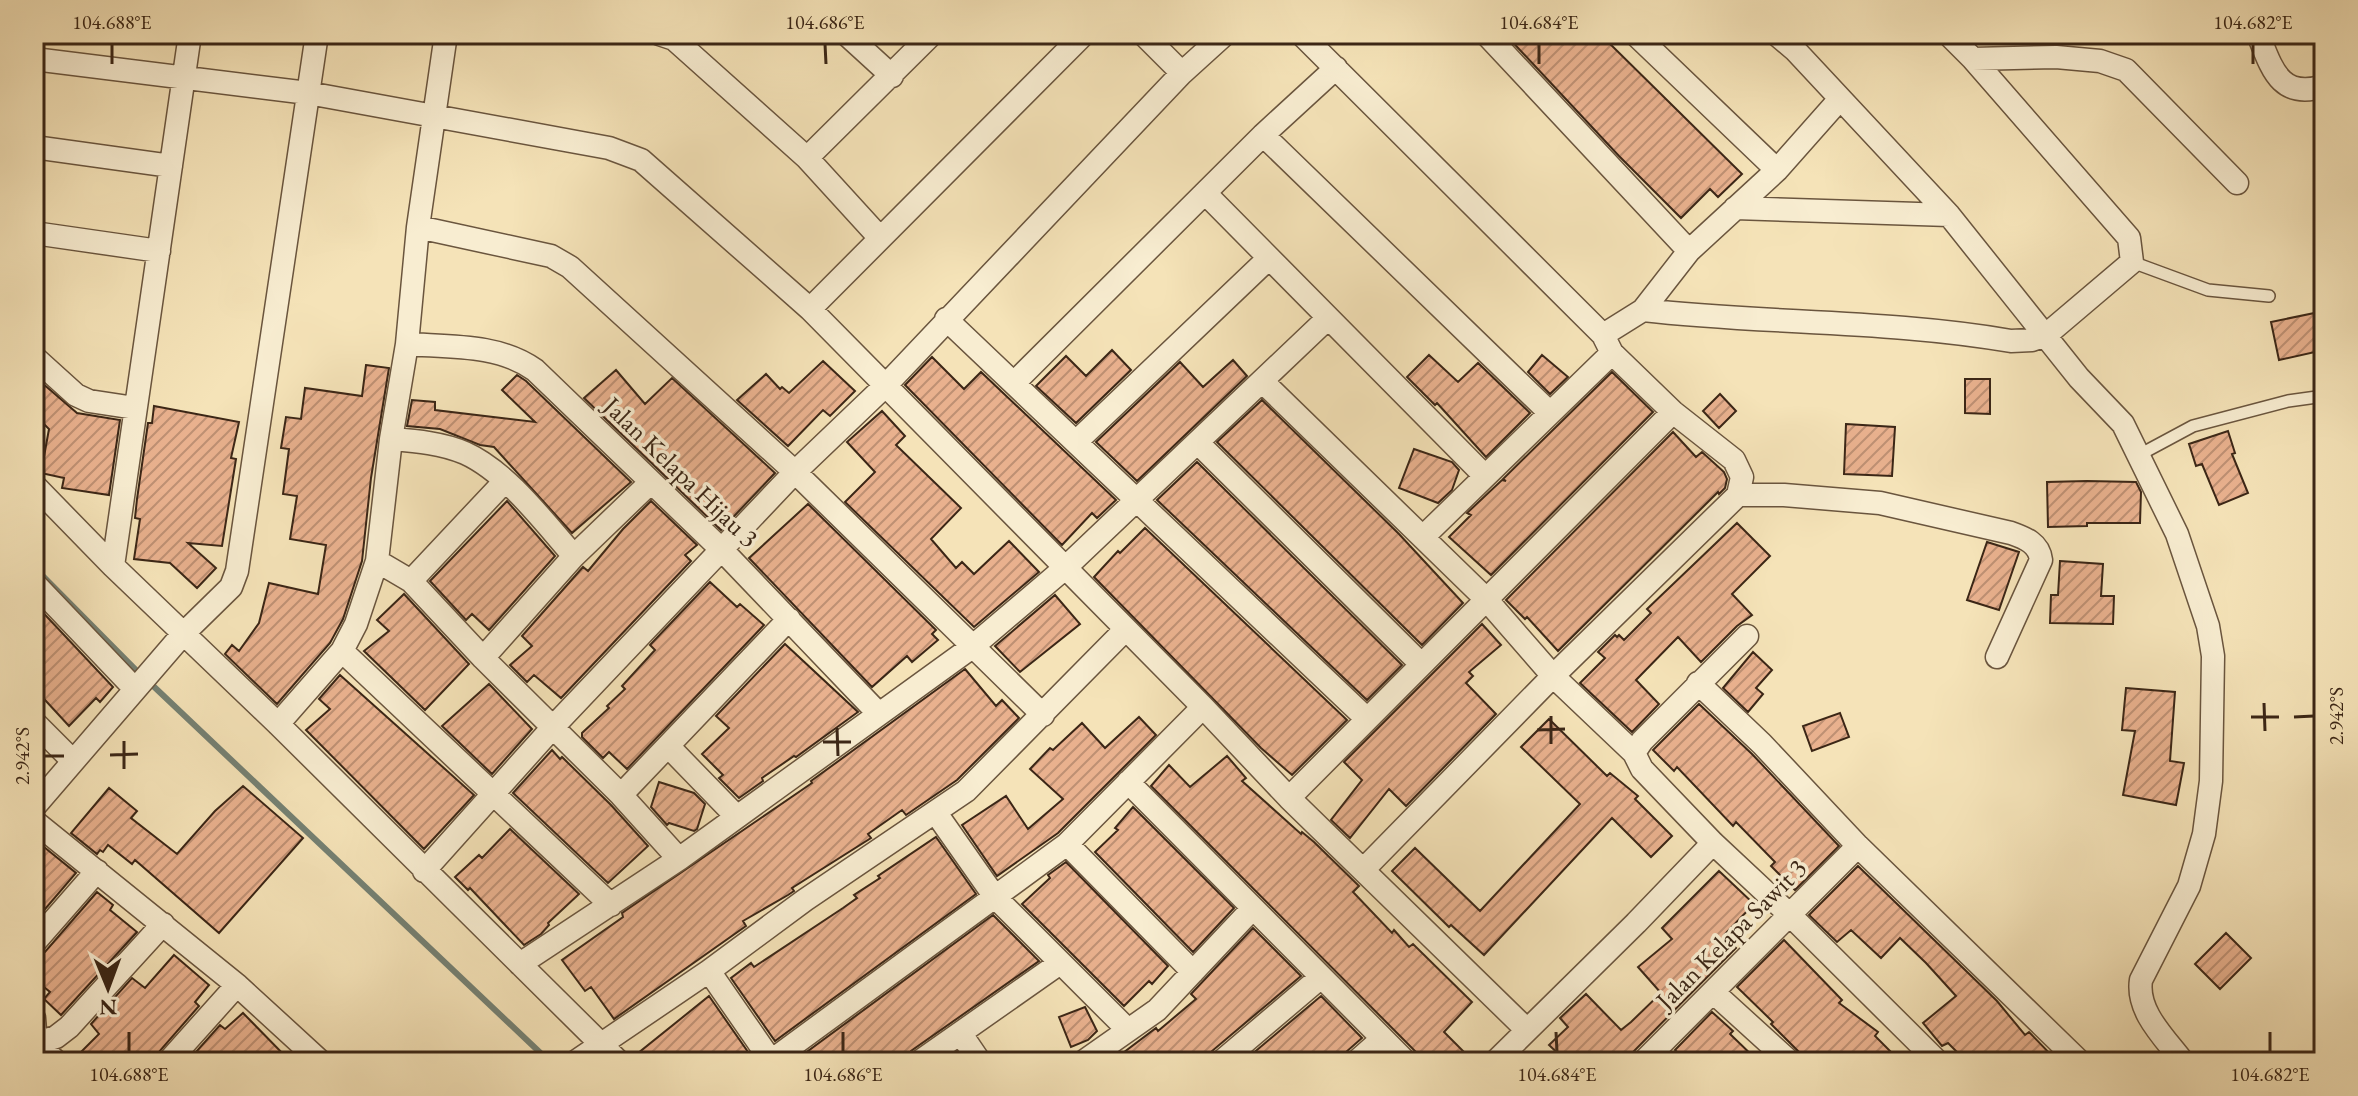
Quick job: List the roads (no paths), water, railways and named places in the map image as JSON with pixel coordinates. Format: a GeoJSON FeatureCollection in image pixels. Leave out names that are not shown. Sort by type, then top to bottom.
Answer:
{"type":"FeatureCollection","features":[{"type":"Feature","properties":{"kind":"street"},"geometry":{"type":"LineString","coordinates":[[113,566],[190,34]]}},
{"type":"Feature","properties":{"kind":"street"},"geometry":{"type":"LineString","coordinates":[[34,807],[180,638],[231,587],[237,571],[317,34]]}},
{"type":"Feature","properties":{"kind":"street"},"geometry":{"type":"LineString","coordinates":[[278,724],[342,651],[356,624],[377,561],[391,439],[407,344],[418,227],[446,34]]}},
{"type":"Feature","properties":{"kind":"street"},"geometry":{"type":"LineString","coordinates":[[662,34],[674,39],[807,158],[880,238]]}},
{"type":"Feature","properties":{"kind":"street"},"geometry":{"type":"LineString","coordinates":[[846,34],[892,76]]}},
{"type":"Feature","properties":{"kind":"street"},"geometry":{"type":"LineString","coordinates":[[807,158],[932,34]]}},
{"type":"Feature","properties":{"kind":"street"},"geometry":{"type":"LineString","coordinates":[[810,309],[1084,34]]}},
{"type":"Feature","properties":{"kind":"street"},"geometry":{"type":"LineString","coordinates":[[1143,34],[1182,73]]}},
{"type":"Feature","properties":{"kind":"street"},"geometry":{"type":"LineString","coordinates":[[424,871],[554,726],[795,472],[886,385],[1182,73],[1225,34]]}},
{"type":"Feature","properties":{"kind":"street"},"geometry":{"type":"LineString","coordinates":[[1301,34],[1673,412],[1734,460],[1742,477],[1738,495],[1553,676],[1363,870]]}},
{"type":"Feature","properties":{"kind":"street"},"geometry":{"type":"LineString","coordinates":[[1486,34],[1689,251]]}},
{"type":"Feature","properties":{"kind":"street"},"geometry":{"type":"LineString","coordinates":[[1635,34],[1777,170]]}},
{"type":"Feature","properties":{"kind":"street"},"geometry":{"type":"LineString","coordinates":[[1776,34],[1795,50],[1949,215],[2079,378],[2123,424],[2177,534],[2208,626],[2213,656],[2213,750],[2204,834],[2189,886],[2141,980],[2139,990],[2148,1015],[2172,1057]]}},
{"type":"Feature","properties":{"kind":"street"},"geometry":{"type":"LineString","coordinates":[[1643,310],[1694,316],[1846,324],[2011,341],[2032,340],[2046,335],[2132,262],[2129,238],[1948,34]]}},
{"type":"Feature","properties":{"kind":"street"},"geometry":{"type":"LineString","coordinates":[[2258,34],[2271,65],[2287,85],[2299,91],[2324,86]]}},
{"type":"Feature","properties":{"kind":"street"},"geometry":{"type":"LineString","coordinates":[[1973,59],[2056,57],[2100,61],[2126,70],[2237,183]]}},
{"type":"Feature","properties":{"kind":"street"},"geometry":{"type":"LineString","coordinates":[[34,59],[308,93],[609,148],[633,156],[668,183],[810,309],[1289,798],[1527,1030]]}},
{"type":"Feature","properties":{"kind":"street"},"geometry":{"type":"LineString","coordinates":[[1014,383],[1263,135],[1336,68]]}},
{"type":"Feature","properties":{"kind":"street"},"geometry":{"type":"LineString","coordinates":[[1423,537],[1549,412],[1608,344],[1643,310],[1689,251],[1777,170],[1839,100]]}},
{"type":"Feature","properties":{"kind":"street"},"geometry":{"type":"LineString","coordinates":[[1263,135],[1549,412]]}},
{"type":"Feature","properties":{"kind":"street"},"geometry":{"type":"LineString","coordinates":[[34,147],[171,166]]}},
{"type":"Feature","properties":{"kind":"street"},"geometry":{"type":"LineString","coordinates":[[1205,193],[1485,476]]}},
{"type":"Feature","properties":{"kind":"street"},"geometry":{"type":"LineString","coordinates":[[1735,208],[1949,215]]}},
{"type":"Feature","properties":{"kind":"street"},"geometry":{"type":"LineString","coordinates":[[418,227],[561,260],[795,472],[1043,715]]}},
{"type":"Feature","properties":{"kind":"street"},"geometry":{"type":"LineString","coordinates":[[34,233],[159,251]]}},
{"type":"Feature","properties":{"kind":"street"},"geometry":{"type":"LineString","coordinates":[[1076,442],[1269,258]]}},
{"type":"Feature","properties":{"kind":"street"},"geometry":{"type":"LineString","coordinates":[[520,964],[679,859],[972,647],[1065,568],[1328,318]]}},
{"type":"Feature","properties":{"kind":"street"},"geometry":{"type":"LineString","coordinates":[[946,319],[1367,719]]}},
{"type":"Feature","properties":{"kind":"street","name":"Jalan Kelapa Hijau 3"},"geometry":{"type":"LineString","coordinates":[[407,344],[483,350],[521,360],[535,370],[722,550],[878,713]]}},
{"type":"Feature","properties":{"kind":"street"},"geometry":{"type":"LineString","coordinates":[[34,357],[76,395],[89,401],[135,408]]}},
{"type":"Feature","properties":{"kind":"street"},"geometry":{"type":"LineString","coordinates":[[1262,381],[1486,599],[1553,676],[1634,753],[1642,769],[1713,843],[1938,1062]]}},
{"type":"Feature","properties":{"kind":"street"},"geometry":{"type":"LineString","coordinates":[[1289,798],[1673,412]]}},
{"type":"Feature","properties":{"kind":"street"},"geometry":{"type":"LineString","coordinates":[[391,439],[426,442],[464,453],[480,462],[505,481],[574,556]]}},
{"type":"Feature","properties":{"kind":"street"},"geometry":{"type":"LineString","coordinates":[[1198,443],[1421,664]]}},
{"type":"Feature","properties":{"kind":"street"},"geometry":{"type":"LineString","coordinates":[[411,581],[505,481]]}},
{"type":"Feature","properties":{"kind":"street"},"geometry":{"type":"LineString","coordinates":[[483,658],[574,556],[651,482]]}},
{"type":"Feature","properties":{"kind":"street"},"geometry":{"type":"LineString","coordinates":[[34,485],[180,638],[278,724],[520,964],[589,1053],[619,1062]]}},
{"type":"Feature","properties":{"kind":"street"},"geometry":{"type":"LineString","coordinates":[[1738,495],[1811,496],[1880,503],[1996,529],[2028,540],[2040,552],[2041,560],[1997,657]]}},
{"type":"Feature","properties":{"kind":"street"},"geometry":{"type":"LineString","coordinates":[[377,561],[411,581],[483,658],[621,795],[679,859]]}},
{"type":"Feature","properties":{"kind":"street"},"geometry":{"type":"LineString","coordinates":[[34,583],[139,684]]}},
{"type":"Feature","properties":{"kind":"street"},"geometry":{"type":"LineString","coordinates":[[621,795],[789,619]]}},
{"type":"Feature","properties":{"kind":"street"},"geometry":{"type":"LineString","coordinates":[[589,1053],[966,791],[1125,630]]}},
{"type":"Feature","properties":{"kind":"street"},"geometry":{"type":"LineString","coordinates":[[1634,753],[1698,683],[1747,636]]}},
{"type":"Feature","properties":{"kind":"street"},"geometry":{"type":"LineString","coordinates":[[342,651],[611,905]]}},
{"type":"Feature","properties":{"kind":"street"},"geometry":{"type":"LineString","coordinates":[[1698,683],[1762,744],[1858,846],[2080,1062]]}},
{"type":"Feature","properties":{"kind":"street"},"geometry":{"type":"LineString","coordinates":[[709,971],[772,1061],[1067,844],[1203,707]]}},
{"type":"Feature","properties":{"kind":"street"},"geometry":{"type":"LineString","coordinates":[[34,722],[73,761]]}},
{"type":"Feature","properties":{"kind":"street"},"geometry":{"type":"LineString","coordinates":[[668,746],[737,817]]}},
{"type":"Feature","properties":{"kind":"street"},"geometry":{"type":"LineString","coordinates":[[1128,782],[1406,1062]]}},
{"type":"Feature","properties":{"kind":"street"},"geometry":{"type":"LineString","coordinates":[[936,813],[995,897],[1128,1030]]}},
{"type":"Feature","properties":{"kind":"street"},"geometry":{"type":"LineString","coordinates":[[34,821],[237,985],[309,1058]]}},
{"type":"Feature","properties":{"kind":"street"},"geometry":{"type":"LineString","coordinates":[[1495,1062],[1713,843]]}},
{"type":"Feature","properties":{"kind":"street"},"geometry":{"type":"LineString","coordinates":[[1067,844],[1193,972]]}},
{"type":"Feature","properties":{"kind":"street","name":"Jalan Kelapa Sawit 3"},"geometry":{"type":"LineString","coordinates":[[1643,1062],[1858,846]]}},
{"type":"Feature","properties":{"kind":"street"},"geometry":{"type":"LineString","coordinates":[[34,943],[97,871]]}},
{"type":"Feature","properties":{"kind":"street"},"geometry":{"type":"LineString","coordinates":[[1083,1062],[1157,1010],[1253,908]]}},
{"type":"Feature","properties":{"kind":"street"},"geometry":{"type":"LineString","coordinates":[[35,1044],[56,1037],[69,1027],[163,924]]}},
{"type":"Feature","properties":{"kind":"street"},"geometry":{"type":"LineString","coordinates":[[919,1062],[1060,963]]}},
{"type":"Feature","properties":{"kind":"street"},"geometry":{"type":"LineString","coordinates":[[1221,1062],[1321,977]]}},
{"type":"Feature","properties":{"kind":"street"},"geometry":{"type":"LineString","coordinates":[[168,1062],[237,985]]}},
{"type":"Feature","properties":{"kind":"street"},"geometry":{"type":"LineString","coordinates":[[1713,992],[1777,1058]]}},
{"type":"Feature","properties":{"kind":"street"},"geometry":{"type":"LineString","coordinates":[[34,1018],[35,1044],[57,1062]]}},
{"type":"Feature","properties":{"kind":"street"},"geometry":{"type":"LineString","coordinates":[[961,1034],[980,1062]]}},
{"type":"Feature","properties":{"kind":"street"},"geometry":{"type":"LineString","coordinates":[[1356,1062],[1382,1039]]}},
{"type":"Feature","properties":{"kind":"lane"},"geometry":{"type":"LineString","coordinates":[[2132,262],[2208,290],[2269,296]]}},
{"type":"Feature","properties":{"kind":"lane"},"geometry":{"type":"LineString","coordinates":[[2139,455],[2193,426],[2288,401],[2324,396]]}},
{"type":"Feature","properties":{"kind":"waterway"},"geometry":{"type":"LineString","coordinates":[[34,567],[141,675]]}},
{"type":"Feature","properties":{"kind":"waterway"},"geometry":{"type":"LineString","coordinates":[[149,682],[550,1062]]}}]}
